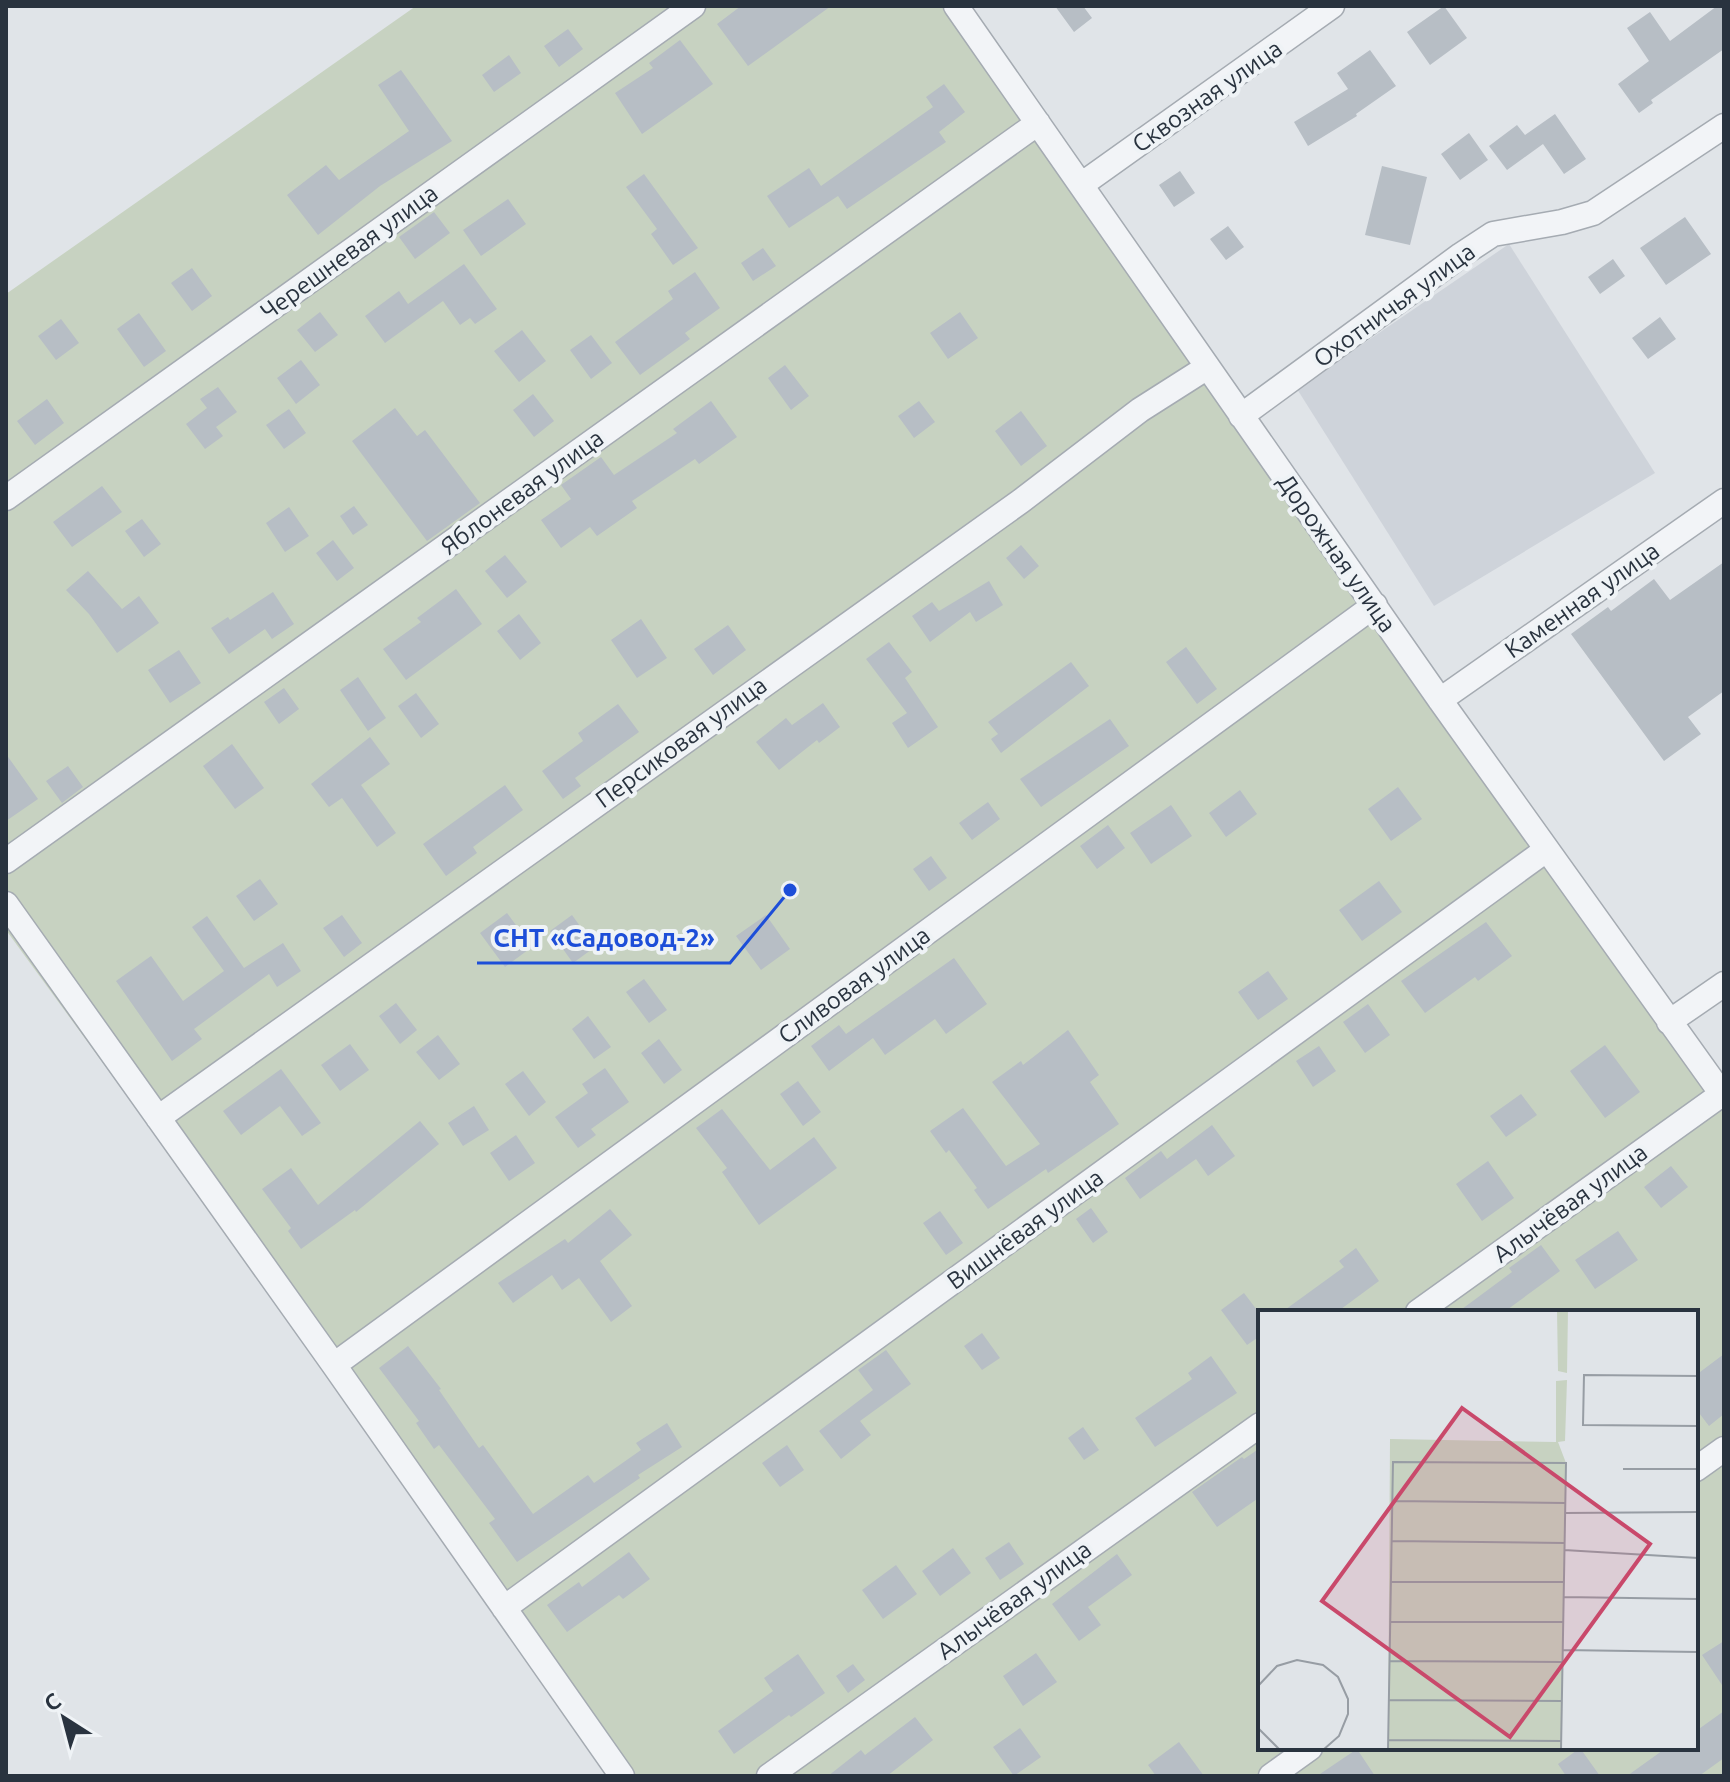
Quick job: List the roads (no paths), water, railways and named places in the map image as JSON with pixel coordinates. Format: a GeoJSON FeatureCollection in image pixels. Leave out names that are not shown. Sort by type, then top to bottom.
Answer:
{"type":"FeatureCollection","features":[{"type":"Feature","properties":{"kind":"street","name":"Черешневая улица"},"geometry":{"type":"LineString","coordinates":[[6,498],[693,6]]}},
{"type":"Feature","properties":{"kind":"street","name":"Дорожная улица"},"geometry":{"type":"LineString","coordinates":[[956,6],[1206,368],[1723,1096]]}},
{"type":"Feature","properties":{"kind":"street","name":"Сквозная улица"},"geometry":{"type":"LineString","coordinates":[[1081,185],[1332,6]]}},
{"type":"Feature","properties":{"kind":"street","name":"Яблоневая улица"},"geometry":{"type":"LineString","coordinates":[[6,861],[1038,123]]}},
{"type":"Feature","properties":{"kind":"street","name":"Охотничья улица"},"geometry":{"type":"LineString","coordinates":[[1241,416],[1493,234],[1562,222],[1593,213],[1724,126]]}},
{"type":"Feature","properties":{"kind":"street","name":"Персиковая улица"},"geometry":{"type":"LineString","coordinates":[[158,1118],[1021,501],[1140,410],[1206,368]]}},
{"type":"Feature","properties":{"kind":"street","name":"Каменная улица"},"geometry":{"type":"LineString","coordinates":[[1440,700],[1724,501]]}},
{"type":"Feature","properties":{"kind":"street","name":"Сливовая улица"},"geometry":{"type":"LineString","coordinates":[[334,1365],[1375,605]]}},
{"type":"Feature","properties":{"kind":"street","name":"Вишнёвая улица"},"geometry":{"type":"LineString","coordinates":[[504,1608],[1546,850]]}},
{"type":"Feature","properties":{"kind":"street"},"geometry":{"type":"LineString","coordinates":[[6,904],[622,1776]]}},
{"type":"Feature","properties":{"kind":"street"},"geometry":{"type":"LineString","coordinates":[[1669,1022],[1724,984]]}},
{"type":"Feature","properties":{"kind":"street","name":"Алычёвая улица"},"geometry":{"type":"LineString","coordinates":[[1421,1310],[1723,1096]]}},
{"type":"Feature","properties":{"kind":"street","name":"Алычёвая улица"},"geometry":{"type":"LineString","coordinates":[[769,1776],[1258,1426]]}},
{"type":"Feature","properties":{"kind":"street"},"geometry":{"type":"LineString","coordinates":[[1698,1468],[1724,1449]]}},
{"type":"Feature","properties":{"kind":"street"},"geometry":{"type":"LineString","coordinates":[[1271,1776],[1307,1750]]}},
{"type":"Feature","properties":{"kind":"place","name":"СНТ «Садовод-2»"},"geometry":{"type":"Point","coordinates":[790,890]}}]}
